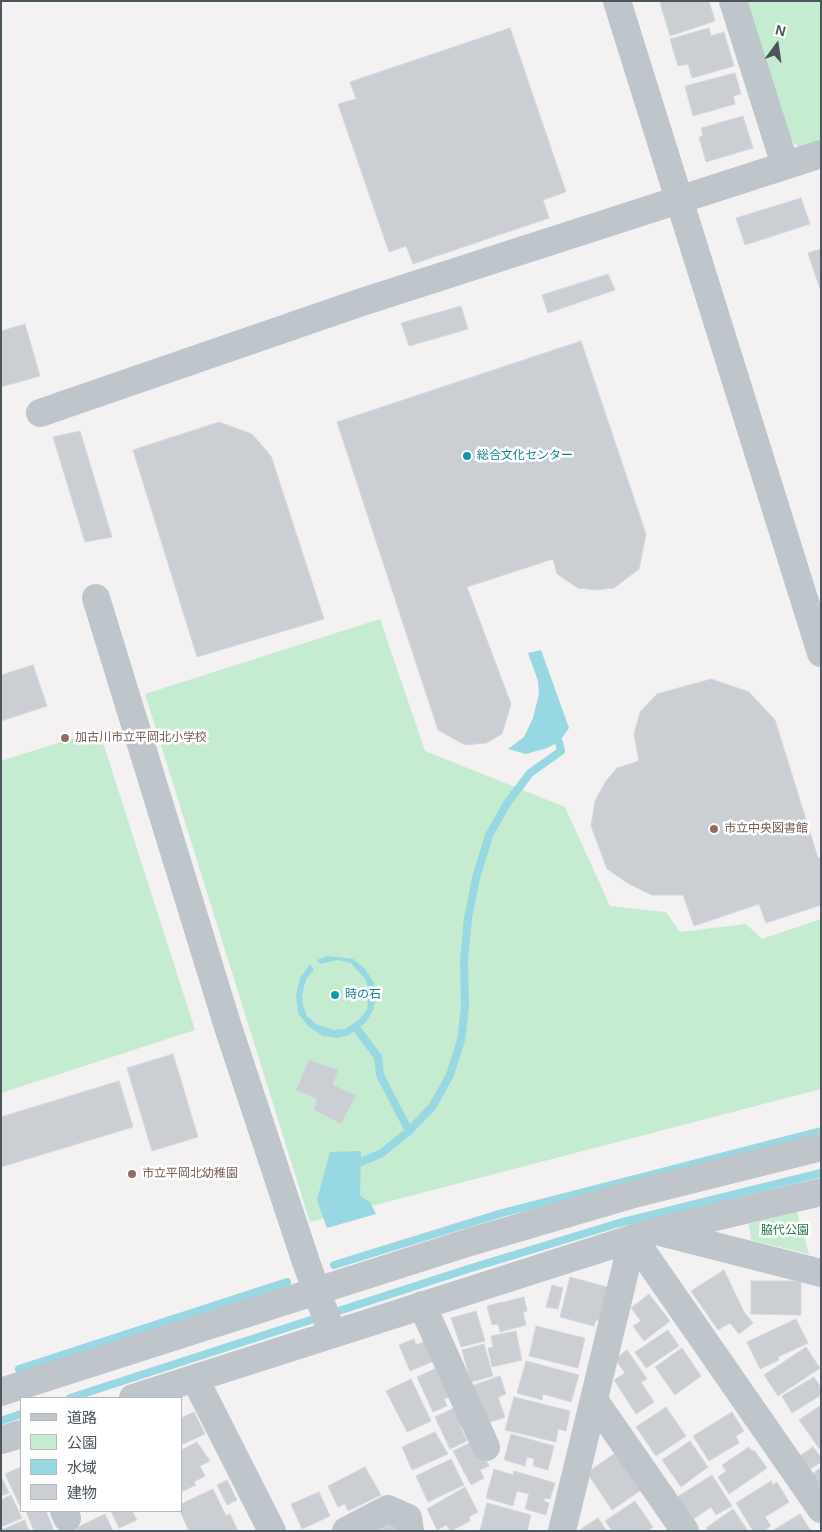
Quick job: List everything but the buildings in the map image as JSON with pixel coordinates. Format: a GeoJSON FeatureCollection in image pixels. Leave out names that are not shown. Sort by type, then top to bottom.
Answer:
{"type":"FeatureCollection","features":[{"type":"Feature","properties":{"kind":"street"},"geometry":{"type":"LineString","coordinates":[[617,1],[821,653]]}},
{"type":"Feature","properties":{"kind":"street"},"geometry":{"type":"LineString","coordinates":[[733,1],[785,165]]}},
{"type":"Feature","properties":{"kind":"street"},"geometry":{"type":"LineString","coordinates":[[40,413],[359,303],[679,198],[821,154]]}},
{"type":"Feature","properties":{"kind":"street"},"geometry":{"type":"LineString","coordinates":[[96,598],[228,1027],[332,1333]]}},
{"type":"Feature","properties":{"kind":"street"},"geometry":{"type":"LineString","coordinates":[[136,1397],[422,1305],[640,1222],[821,1147]]}},
{"type":"Feature","properties":{"kind":"street"},"geometry":{"type":"LineString","coordinates":[[1,1392],[319,1299],[640,1222],[821,1192]]}},
{"type":"Feature","properties":{"kind":"street"},"geometry":{"type":"LineString","coordinates":[[640,1222],[821,1273]]}},
{"type":"Feature","properties":{"kind":"street"},"geometry":{"type":"LineString","coordinates":[[562,1531],[640,1222]]}},
{"type":"Feature","properties":{"kind":"street"},"geometry":{"type":"LineString","coordinates":[[640,1222],[821,1509]]}},
{"type":"Feature","properties":{"kind":"street"},"geometry":{"type":"LineString","coordinates":[[422,1305],[486,1447]]}},
{"type":"Feature","properties":{"kind":"street"},"geometry":{"type":"LineString","coordinates":[[195,1379],[272,1531]]}},
{"type":"Feature","properties":{"kind":"street"},"geometry":{"type":"LineString","coordinates":[[594,1400],[685,1531]]}},
{"type":"Feature","properties":{"kind":"street"},"geometry":{"type":"LineString","coordinates":[[1,1440],[20,1434]]}},
{"type":"Feature","properties":{"kind":"street"},"geometry":{"type":"LineString","coordinates":[[346,1531],[388,1509],[408,1518],[410,1531]]}},
{"type":"Feature","properties":{"kind":"green space"},"geometry":{"type":"Polygon","coordinates":[[[747,1],[821,1],[821,144],[803,150],[792,142],[747,1]]]}},
{"type":"Feature","properties":{"kind":"green space"},"geometry":{"type":"Polygon","coordinates":[[[380,619],[425,751],[565,807],[610,906],[666,912],[680,932],[746,924],[762,939],[821,919],[821,1089],[310,1222],[145,694],[380,619]]]}},
{"type":"Feature","properties":{"kind":"green space"},"geometry":{"type":"Polygon","coordinates":[[[99,730],[195,1030],[1,1093],[1,761],[99,730]]]}},
{"type":"Feature","properties":{"kind":"green space","name":"脇代公園"},"geometry":{"type":"Polygon","coordinates":[[[797,1212],[809,1254],[751,1240],[749,1224],[797,1212]]]}},
{"type":"Feature","properties":{"kind":"water"},"geometry":{"type":"Polygon","coordinates":[[[541,650],[569,728],[559,742],[547,748],[526,754],[508,749],[524,737],[533,718],[539,694],[538,681],[528,653],[541,650]]]}},
{"type":"Feature","properties":{"kind":"water"},"geometry":{"type":"Polygon","coordinates":[[[327,956],[353,959],[365,969],[374,983],[376,998],[373,1010],[366,1022],[349,1035],[338,1038],[323,1036],[308,1026],[298,1013],[296,995],[300,978],[310,964],[314,970],[306,979],[302,995],[307,1016],[316,1024],[334,1030],[345,1029],[360,1019],[367,1010],[369,989],[365,979],[351,963],[338,960],[320,964],[317,960],[327,956]]]}},
{"type":"Feature","properties":{"kind":"water"},"geometry":{"type":"Polygon","coordinates":[[[361,1151],[360,1196],[370,1202],[376,1214],[327,1228],[317,1200],[330,1152],[361,1151]]]}},
{"type":"Feature","properties":{"kind":"waterway"},"geometry":{"type":"LineString","coordinates":[[361,1162],[382,1153],[409,1131],[432,1107],[450,1075],[461,1040],[465,1008],[464,961],[468,918],[476,878],[489,835],[508,802],[530,773],[561,751],[559,742]]}},
{"type":"Feature","properties":{"kind":"waterway"},"geometry":{"type":"LineString","coordinates":[[357,1029],[378,1057],[380,1075],[409,1131]]}},
{"type":"Feature","properties":{"kind":"waterway"},"geometry":{"type":"LineString","coordinates":[[334,1265],[502,1213],[821,1131]]}},
{"type":"Feature","properties":{"kind":"waterway"},"geometry":{"type":"LineString","coordinates":[[73,1397],[468,1269],[619,1223],[821,1173]]}},
{"type":"Feature","properties":{"kind":"waterway"},"geometry":{"type":"LineString","coordinates":[[19,1369],[287,1282]]}},
{"type":"Feature","properties":{"kind":"waterway"},"geometry":{"type":"LineString","coordinates":[[1,1421],[20,1414]]}},
{"type":"Feature","properties":{"kind":"place","name":"総合文化センター"},"geometry":{"type":"Point","coordinates":[467,456]}},
{"type":"Feature","properties":{"kind":"place","name":"加古川市立平岡北小学校"},"geometry":{"type":"Point","coordinates":[65,738]}},
{"type":"Feature","properties":{"kind":"place","name":"市立中央図書館"},"geometry":{"type":"Point","coordinates":[714,829]}},
{"type":"Feature","properties":{"kind":"place","name":"時の石"},"geometry":{"type":"Point","coordinates":[335,995]}},
{"type":"Feature","properties":{"kind":"place","name":"市立平岡北幼稚園"},"geometry":{"type":"Point","coordinates":[132,1174]}}]}
